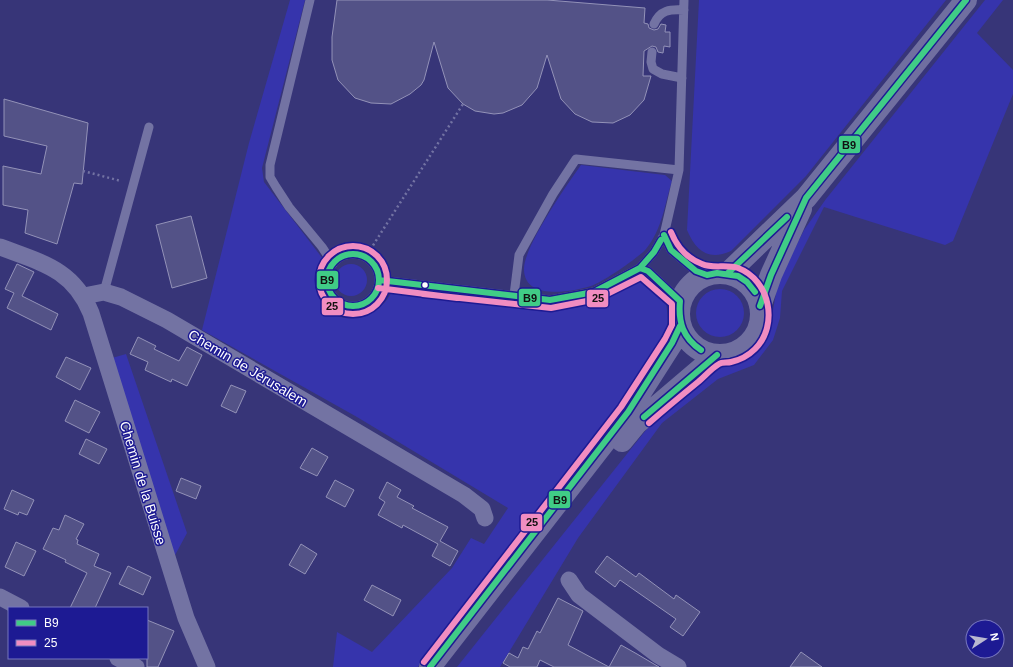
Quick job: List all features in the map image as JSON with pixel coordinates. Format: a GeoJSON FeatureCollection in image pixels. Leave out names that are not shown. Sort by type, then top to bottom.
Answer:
{"type":"FeatureCollection","features":[{"type":"Feature","properties":{"kind":"main road"},"geometry":{"type":"LineString","coordinates":[[717,274],[738,276],[747,282],[755,292],[760,306],[760,323],[752,340],[742,349],[730,354],[717,355],[705,353],[694,346],[686,337],[680,326],[680,302],[691,285],[717,274],[806,198],[966,0]]}},
{"type":"Feature","properties":{"kind":"main road"},"geometry":{"type":"LineString","coordinates":[[760,306],[771,275],[806,198]]}},
{"type":"Feature","properties":{"kind":"main road"},"geometry":{"type":"LineString","coordinates":[[430,667],[628,412],[672,343],[680,326]]}},
{"type":"Feature","properties":{"kind":"main road"},"geometry":{"type":"LineString","coordinates":[[444,667],[582,489],[636,424],[717,355]]}},
{"type":"Feature","properties":{"kind":"street"},"geometry":{"type":"LineString","coordinates":[[0,246],[40,262],[62,273],[84,296]]}},
{"type":"Feature","properties":{"kind":"street","name":"Chemin de Jérusalem"},"geometry":{"type":"LineString","coordinates":[[84,296],[104,292],[121,297],[167,320],[464,495],[482,509],[485,518]]}},
{"type":"Feature","properties":{"kind":"street","name":"Chemin de la Buisse"},"geometry":{"type":"LineString","coordinates":[[84,296],[91,313],[186,618],[207,667]]}},
{"type":"Feature","properties":{"kind":"street"},"geometry":{"type":"LineString","coordinates":[[569,580],[579,595],[658,655],[678,667]]}},
{"type":"Feature","properties":{"kind":"street"},"geometry":{"type":"LineString","coordinates":[[0,597],[20,607]]}},
{"type":"Feature","properties":{"kind":"street"},"geometry":{"type":"LineString","coordinates":[[120,659],[136,667]]}},
{"type":"Feature","properties":{"kind":"lane"},"geometry":{"type":"LineString","coordinates":[[310,0],[270,165],[270,177],[289,207],[322,247],[333,264]]}},
{"type":"Feature","properties":{"kind":"lane"},"geometry":{"type":"LineString","coordinates":[[379,280],[550,300],[594,292],[640,268],[654,252],[664,235],[679,170],[684,0]]}},
{"type":"Feature","properties":{"kind":"lane"},"geometry":{"type":"LineString","coordinates":[[654,24],[658,16],[665,12],[672,9],[684,10]]}},
{"type":"Feature","properties":{"kind":"lane"},"geometry":{"type":"LineString","coordinates":[[652,52],[651,62],[653,68],[662,74],[682,78]]}},
{"type":"Feature","properties":{"kind":"lane"},"geometry":{"type":"LineString","coordinates":[[104,292],[149,127]]}},
{"type":"Feature","properties":{"kind":"lane"},"geometry":{"type":"LineString","coordinates":[[514,295],[519,255],[553,194],[576,159],[679,170]]}},
{"type":"Feature","properties":{"kind":"lane"},"geometry":{"type":"LineString","coordinates":[[664,235],[670,250],[696,271],[717,274]]}},
{"type":"Feature","properties":{"kind":"lane"},"geometry":{"type":"LineString","coordinates":[[348,255],[357,255],[365,258],[372,263],[377,270],[379,280],[374,295],[369,301],[361,305],[345,305],[338,301],[328,288],[329,271],[333,264],[340,258],[348,255]]}},
{"type":"Feature","properties":{"kind":"lane"},"geometry":{"type":"LineString","coordinates":[[640,268],[648,271],[680,302]]}},
{"type":"Feature","properties":{"kind":"path"},"geometry":{"type":"LineString","coordinates":[[365,258],[463,104]]}},
{"type":"Feature","properties":{"kind":"path"},"geometry":{"type":"LineString","coordinates":[[83,171],[121,182]]}},
{"type":"Feature","properties":{"kind":"shaded area"},"geometry":{"type":"Polygon","coordinates":[[[290,0],[305,0],[262,168],[264,182],[323,259],[319,266],[316,282],[319,298],[328,311],[343,318],[360,317],[383,305],[392,291],[563,308],[597,299],[632,281],[643,281],[661,291],[666,302],[668,319],[665,340],[655,358],[589,447],[418,667],[333,667],[337,632],[372,652],[452,568],[471,538],[484,544],[508,508],[357,417],[202,330],[249,143],[290,0]]]}},
{"type":"Feature","properties":{"kind":"shaded area"},"geometry":{"type":"Polygon","coordinates":[[[699,0],[946,0],[806,176],[731,251],[716,255],[709,254],[699,249],[694,244],[687,230],[699,0]]]}},
{"type":"Feature","properties":{"kind":"shaded area"},"geometry":{"type":"Polygon","coordinates":[[[985,0],[1003,0],[977,33],[1013,70],[1013,94],[953,241],[945,245],[824,207],[782,291],[780,318],[773,340],[754,365],[718,379],[662,423],[578,538],[500,667],[457,667],[654,420],[718,367],[740,361],[754,355],[765,339],[771,321],[778,282],[804,230],[826,199],[985,0]]]}},
{"type":"Feature","properties":{"kind":"shaded area"},"geometry":{"type":"Polygon","coordinates":[[[581,165],[665,175],[672,181],[659,225],[651,242],[642,253],[604,280],[591,286],[561,292],[539,290],[531,286],[526,278],[524,268],[526,258],[531,245],[547,216],[581,165]]]}},
{"type":"Feature","properties":{"kind":"shaded area"},"geometry":{"type":"Polygon","coordinates":[[[351,264],[360,267],[364,271],[367,280],[364,289],[360,293],[351,296],[342,293],[338,289],[335,280],[338,271],[342,267],[351,264]]]}},
{"type":"Feature","properties":{"kind":"shaded area"},"geometry":{"type":"Polygon","coordinates":[[[720,289],[729,291],[737,296],[742,304],[744,313],[742,322],[737,330],[729,335],[720,337],[711,335],[703,330],[698,322],[696,313],[698,304],[703,296],[711,291],[720,289]]]}},
{"type":"Feature","properties":{"kind":"shaded area"},"geometry":{"type":"Polygon","coordinates":[[[126,354],[187,533],[174,557],[112,358],[126,354]]]}},
{"type":"Feature","properties":{"kind":"building"},"geometry":{"type":"Polygon","coordinates":[[[337,0],[547,0],[645,8],[644,23],[648,24],[649,28],[654,30],[658,29],[661,24],[666,25],[665,32],[670,32],[670,47],[664,46],[663,53],[658,52],[656,47],[652,46],[644,51],[643,76],[651,76],[644,100],[630,115],[613,123],[592,122],[575,114],[561,99],[547,55],[537,88],[522,105],[503,113],[494,114],[475,111],[463,104],[448,88],[434,42],[424,80],[421,85],[410,94],[391,104],[371,103],[355,98],[338,80],[332,60],[332,37],[337,0]]]}},
{"type":"Feature","properties":{"kind":"building"},"geometry":{"type":"Polygon","coordinates":[[[4,99],[88,123],[82,184],[74,183],[57,244],[25,233],[28,210],[3,205],[3,166],[41,174],[47,146],[4,136],[4,99]]]}},
{"type":"Feature","properties":{"kind":"building"},"geometry":{"type":"Polygon","coordinates":[[[191,216],[207,278],[172,288],[156,225],[191,216]]]}},
{"type":"Feature","properties":{"kind":"building"},"geometry":{"type":"Polygon","coordinates":[[[17,264],[34,272],[22,296],[58,314],[51,330],[7,308],[14,293],[5,289],[17,264]]]}},
{"type":"Feature","properties":{"kind":"building"},"geometry":{"type":"Polygon","coordinates":[[[138,337],[156,346],[154,349],[179,361],[187,347],[202,355],[187,386],[172,379],[171,382],[145,370],[148,362],[130,354],[138,337]]]}},
{"type":"Feature","properties":{"kind":"building"},"geometry":{"type":"Polygon","coordinates":[[[66,357],[91,368],[80,390],[56,377],[66,357]]]}},
{"type":"Feature","properties":{"kind":"building"},"geometry":{"type":"Polygon","coordinates":[[[231,385],[246,391],[236,413],[221,406],[231,385]]]}},
{"type":"Feature","properties":{"kind":"building"},"geometry":{"type":"Polygon","coordinates":[[[75,400],[100,412],[89,433],[65,421],[75,400]]]}},
{"type":"Feature","properties":{"kind":"building"},"geometry":{"type":"Polygon","coordinates":[[[86,439],[107,449],[99,464],[79,454],[86,439]]]}},
{"type":"Feature","properties":{"kind":"building"},"geometry":{"type":"Polygon","coordinates":[[[312,448],[328,457],[317,476],[300,468],[312,448]]]}},
{"type":"Feature","properties":{"kind":"building"},"geometry":{"type":"Polygon","coordinates":[[[181,478],[201,486],[196,499],[176,491],[181,478]]]}},
{"type":"Feature","properties":{"kind":"building"},"geometry":{"type":"Polygon","coordinates":[[[335,480],[354,490],[345,507],[326,497],[335,480]]]}},
{"type":"Feature","properties":{"kind":"building"},"geometry":{"type":"Polygon","coordinates":[[[387,482],[401,490],[397,497],[414,506],[412,508],[448,527],[440,541],[458,551],[450,566],[432,556],[438,544],[403,525],[402,528],[378,515],[385,502],[379,498],[387,482]]]}},
{"type":"Feature","properties":{"kind":"building"},"geometry":{"type":"Polygon","coordinates":[[[12,490],[34,500],[27,515],[19,512],[18,515],[4,509],[12,490]]]}},
{"type":"Feature","properties":{"kind":"building"},"geometry":{"type":"Polygon","coordinates":[[[65,515],[84,524],[76,539],[78,540],[77,544],[99,554],[94,566],[111,573],[95,607],[70,607],[87,573],[65,562],[66,560],[43,549],[53,528],[59,530],[65,515]]]}},
{"type":"Feature","properties":{"kind":"building"},"geometry":{"type":"Polygon","coordinates":[[[16,542],[36,551],[24,576],[5,567],[16,542]]]}},
{"type":"Feature","properties":{"kind":"building"},"geometry":{"type":"Polygon","coordinates":[[[301,544],[317,554],[305,574],[289,565],[301,544]]]}},
{"type":"Feature","properties":{"kind":"building"},"geometry":{"type":"Polygon","coordinates":[[[607,556],[636,577],[639,573],[674,599],[676,595],[700,612],[683,636],[670,627],[676,619],[620,580],[615,587],[595,572],[607,556]]]}},
{"type":"Feature","properties":{"kind":"building"},"geometry":{"type":"Polygon","coordinates":[[[128,566],[151,577],[143,595],[119,584],[128,566]]]}},
{"type":"Feature","properties":{"kind":"building"},"geometry":{"type":"Polygon","coordinates":[[[372,585],[401,600],[393,616],[364,600],[372,585]]]}},
{"type":"Feature","properties":{"kind":"building"},"geometry":{"type":"Polygon","coordinates":[[[558,598],[583,611],[568,645],[609,667],[554,667],[540,660],[537,667],[510,667],[503,663],[509,653],[518,658],[523,647],[528,649],[537,631],[540,633],[558,598]]]}},
{"type":"Feature","properties":{"kind":"building"},"geometry":{"type":"Polygon","coordinates":[[[148,620],[174,631],[158,667],[147,667],[148,620]]]}},
{"type":"Feature","properties":{"kind":"building"},"geometry":{"type":"Polygon","coordinates":[[[621,645],[637,654],[659,667],[609,667],[621,645]]]}},
{"type":"Feature","properties":{"kind":"building"},"geometry":{"type":"Polygon","coordinates":[[[801,652],[822,667],[790,667],[801,652]]]}},
{"type":"Feature","properties":{"kind":"transit line","name":"B9"},"geometry":{"type":"LineString","coordinates":[[760,306],[771,275],[806,198],[966,0]]}},
{"type":"Feature","properties":{"kind":"transit line","name":"B9"},"geometry":{"type":"LineString","coordinates":[[728,273],[787,217]]}},
{"type":"Feature","properties":{"kind":"transit line","name":"25"},"geometry":{"type":"LineString","coordinates":[[649,423],[716,366],[722,363],[738,360],[747,356],[755,349],[767,328],[769,316],[768,304],[764,293],[758,282],[749,274],[738,268],[729,266],[711,266],[696,262],[683,251],[671,232]]}},
{"type":"Feature","properties":{"kind":"transit line","name":"B9"},"geometry":{"type":"LineString","coordinates":[[664,235],[671,250],[696,271],[707,275],[717,273],[738,276],[747,282],[755,292]]}},
{"type":"Feature","properties":{"kind":"transit line","name":"B9"},"geometry":{"type":"LineString","coordinates":[[379,280],[550,300],[594,292],[640,268],[654,252],[661,240]]}},
{"type":"Feature","properties":{"kind":"transit line","name":"25"},"geometry":{"type":"LineString","coordinates":[[353,246],[366,249],[377,256],[384,267],[387,280],[384,293],[377,304],[366,311],[353,314],[340,311],[329,304],[322,293],[319,280],[322,267],[329,256],[340,249],[353,246]]}},
{"type":"Feature","properties":{"kind":"transit line","name":"B9"},"geometry":{"type":"LineString","coordinates":[[353,254],[363,256],[371,262],[377,270],[379,280],[377,290],[371,298],[363,304],[353,306],[343,304],[335,298],[329,290],[327,280],[329,270],[335,262],[343,256],[353,254]]}},
{"type":"Feature","properties":{"kind":"transit line","name":"B9"},"geometry":{"type":"LineString","coordinates":[[640,268],[648,271],[680,301],[680,316],[683,329],[690,340],[701,350]]}},
{"type":"Feature","properties":{"kind":"transit line","name":"25"},"geometry":{"type":"LineString","coordinates":[[423,294],[551,308],[597,299],[641,277],[672,304],[672,325],[665,339],[621,407],[424,662]]}},
{"type":"Feature","properties":{"kind":"transit line","name":"25"},"geometry":{"type":"LineString","coordinates":[[378,288],[457,298]]}},
{"type":"Feature","properties":{"kind":"transit line","name":"B9"},"geometry":{"type":"LineString","coordinates":[[430,667],[628,412],[672,343],[680,326]]}},
{"type":"Feature","properties":{"kind":"transit line","name":"B9"},"geometry":{"type":"LineString","coordinates":[[644,417],[717,355]]}}]}
